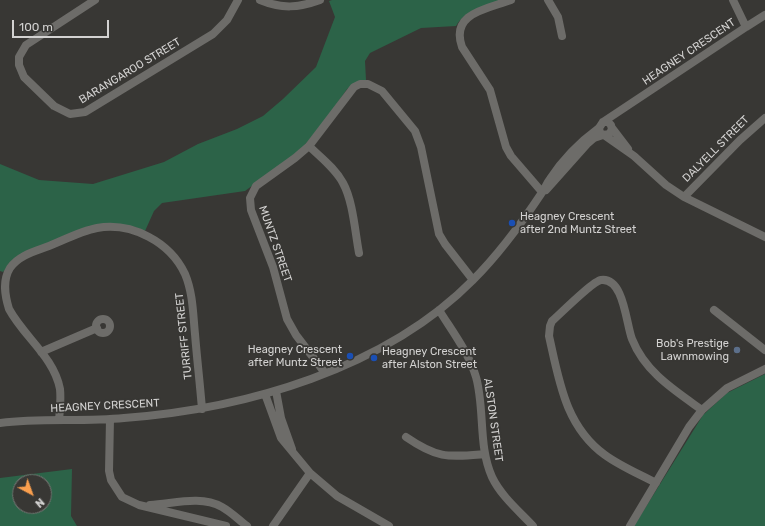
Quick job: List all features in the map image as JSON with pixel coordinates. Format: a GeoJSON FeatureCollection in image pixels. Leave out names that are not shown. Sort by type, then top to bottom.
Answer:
{"type":"FeatureCollection","features":[{"type":"Feature","properties":{"kind":"street","name":"BARANGAROO STREET"},"geometry":{"type":"LineString","coordinates":[[95,0],[26,45],[21,50],[19,57],[19,65],[26,81],[54,106],[70,114],[85,112],[213,34],[227,20],[238,0]]}},
{"type":"Feature","properties":{"kind":"street"},"geometry":{"type":"LineString","coordinates":[[260,0],[274,6],[293,8],[305,6],[320,0]]}},
{"type":"Feature","properties":{"kind":"street"},"geometry":{"type":"LineString","coordinates":[[511,0],[466,18],[459,31],[459,39],[462,47],[490,90],[506,147],[511,156],[542,192]]}},
{"type":"Feature","properties":{"kind":"street"},"geometry":{"type":"LineString","coordinates":[[548,0],[558,18],[562,36]]}},
{"type":"Feature","properties":{"kind":"street"},"geometry":{"type":"LineString","coordinates":[[733,0],[746,27]]}},
{"type":"Feature","properties":{"kind":"street","name":"HEAGNEY CRESCENT"},"geometry":{"type":"LineString","coordinates":[[0,423],[156,416],[202,409],[276,391],[325,373],[390,342],[439,310],[473,280],[494,256],[550,179],[585,142],[594,138],[626,107],[765,15]]}},
{"type":"Feature","properties":{"kind":"street","name":"MUNTZ STREET"},"geometry":{"type":"LineString","coordinates":[[325,373],[296,335],[287,319],[273,267],[250,202],[252,192],[256,186],[309,146],[354,87],[368,84],[382,91],[415,131],[421,147],[440,234],[448,249],[473,280]]}},
{"type":"Feature","properties":{"kind":"street","name":"HEAGNEY CRESCENT"},"geometry":{"type":"LineString","coordinates":[[612,128],[613,122],[626,107]]}},
{"type":"Feature","properties":{"kind":"street","name":"DALYELL STREET"},"geometry":{"type":"LineString","coordinates":[[684,197],[740,140],[765,118]]}},
{"type":"Feature","properties":{"kind":"street"},"geometry":{"type":"LineString","coordinates":[[634,156],[608,122],[602,130],[634,156],[657,178],[684,197],[765,237]]}},
{"type":"Feature","properties":{"kind":"street"},"geometry":{"type":"LineString","coordinates":[[309,146],[332,168],[343,183],[347,194],[359,252]]}},
{"type":"Feature","properties":{"kind":"street","name":"TURRIFF STREET"},"geometry":{"type":"LineString","coordinates":[[59,420],[60,390],[57,377],[41,352],[12,314],[6,298],[6,278],[13,265],[23,256],[96,228],[116,227],[139,232],[161,245],[172,255],[185,274],[190,288],[202,409]]}},
{"type":"Feature","properties":{"kind":"street"},"geometry":{"type":"LineString","coordinates":[[656,483],[605,455],[582,433],[573,419],[564,398],[549,336],[552,321],[596,281],[606,280],[614,284],[621,294],[627,326],[640,355],[659,379],[702,410]]}},
{"type":"Feature","properties":{"kind":"street","name":"ALSTON STREET"},"geometry":{"type":"LineString","coordinates":[[439,310],[467,356],[476,376],[479,390],[485,454],[488,466],[498,488],[533,526]]}},
{"type":"Feature","properties":{"kind":"street"},"geometry":{"type":"LineString","coordinates":[[714,310],[765,350]]}},
{"type":"Feature","properties":{"kind":"street"},"geometry":{"type":"LineString","coordinates":[[41,352],[97,328]]}},
{"type":"Feature","properties":{"kind":"street"},"geometry":{"type":"LineString","coordinates":[[630,526],[689,427],[702,410],[727,388],[765,369]]}},
{"type":"Feature","properties":{"kind":"street"},"geometry":{"type":"LineString","coordinates":[[276,391],[281,418],[292,449],[310,473],[337,496],[389,526]]}},
{"type":"Feature","properties":{"kind":"street"},"geometry":{"type":"LineString","coordinates":[[265,394],[281,438],[286,445],[292,449]]}},
{"type":"Feature","properties":{"kind":"street"},"geometry":{"type":"LineString","coordinates":[[110,419],[109,471],[111,480],[122,496],[139,505],[226,526]]}},
{"type":"Feature","properties":{"kind":"street"},"geometry":{"type":"LineString","coordinates":[[406,437],[423,449],[445,456],[485,454]]}},
{"type":"Feature","properties":{"kind":"street"},"geometry":{"type":"LineString","coordinates":[[273,526],[310,473]]}},
{"type":"Feature","properties":{"kind":"street"},"geometry":{"type":"LineString","coordinates":[[139,505],[196,501],[212,503],[222,507],[247,526]]}},
{"type":"Feature","properties":{"kind":"green space"},"geometry":{"type":"Polygon","coordinates":[[[502,0],[470,12],[456,26],[421,28],[370,53],[365,61],[366,80],[354,84],[347,89],[325,121],[303,147],[245,191],[162,203],[154,211],[145,231],[135,227],[107,224],[12,262],[3,272],[0,271],[0,164],[39,180],[93,184],[164,162],[198,144],[237,129],[263,116],[316,67],[335,17],[329,1],[502,0]]]}},
{"type":"Feature","properties":{"kind":"green space"},"geometry":{"type":"Polygon","coordinates":[[[765,374],[765,526],[634,526],[703,415],[727,393],[765,374]]]}},
{"type":"Feature","properties":{"kind":"green space"},"geometry":{"type":"Polygon","coordinates":[[[72,469],[71,516],[77,526],[0,526],[0,478],[12,476],[12,514],[52,514],[52,474],[32,474],[72,469]]]}},
{"type":"Feature","properties":{"kind":"place","name":"Heagney Crescent after 2nd Muntz Street"},"geometry":{"type":"Point","coordinates":[512,223]}},
{"type":"Feature","properties":{"kind":"place","name":"Bob's Prestige Lawnmowing"},"geometry":{"type":"Point","coordinates":[737,350]}},
{"type":"Feature","properties":{"kind":"place","name":"Heagney Crescent after Muntz Street"},"geometry":{"type":"Point","coordinates":[350,356]}},
{"type":"Feature","properties":{"kind":"place","name":"Heagney Crescent after Alston Street"},"geometry":{"type":"Point","coordinates":[374,358]}}]}
